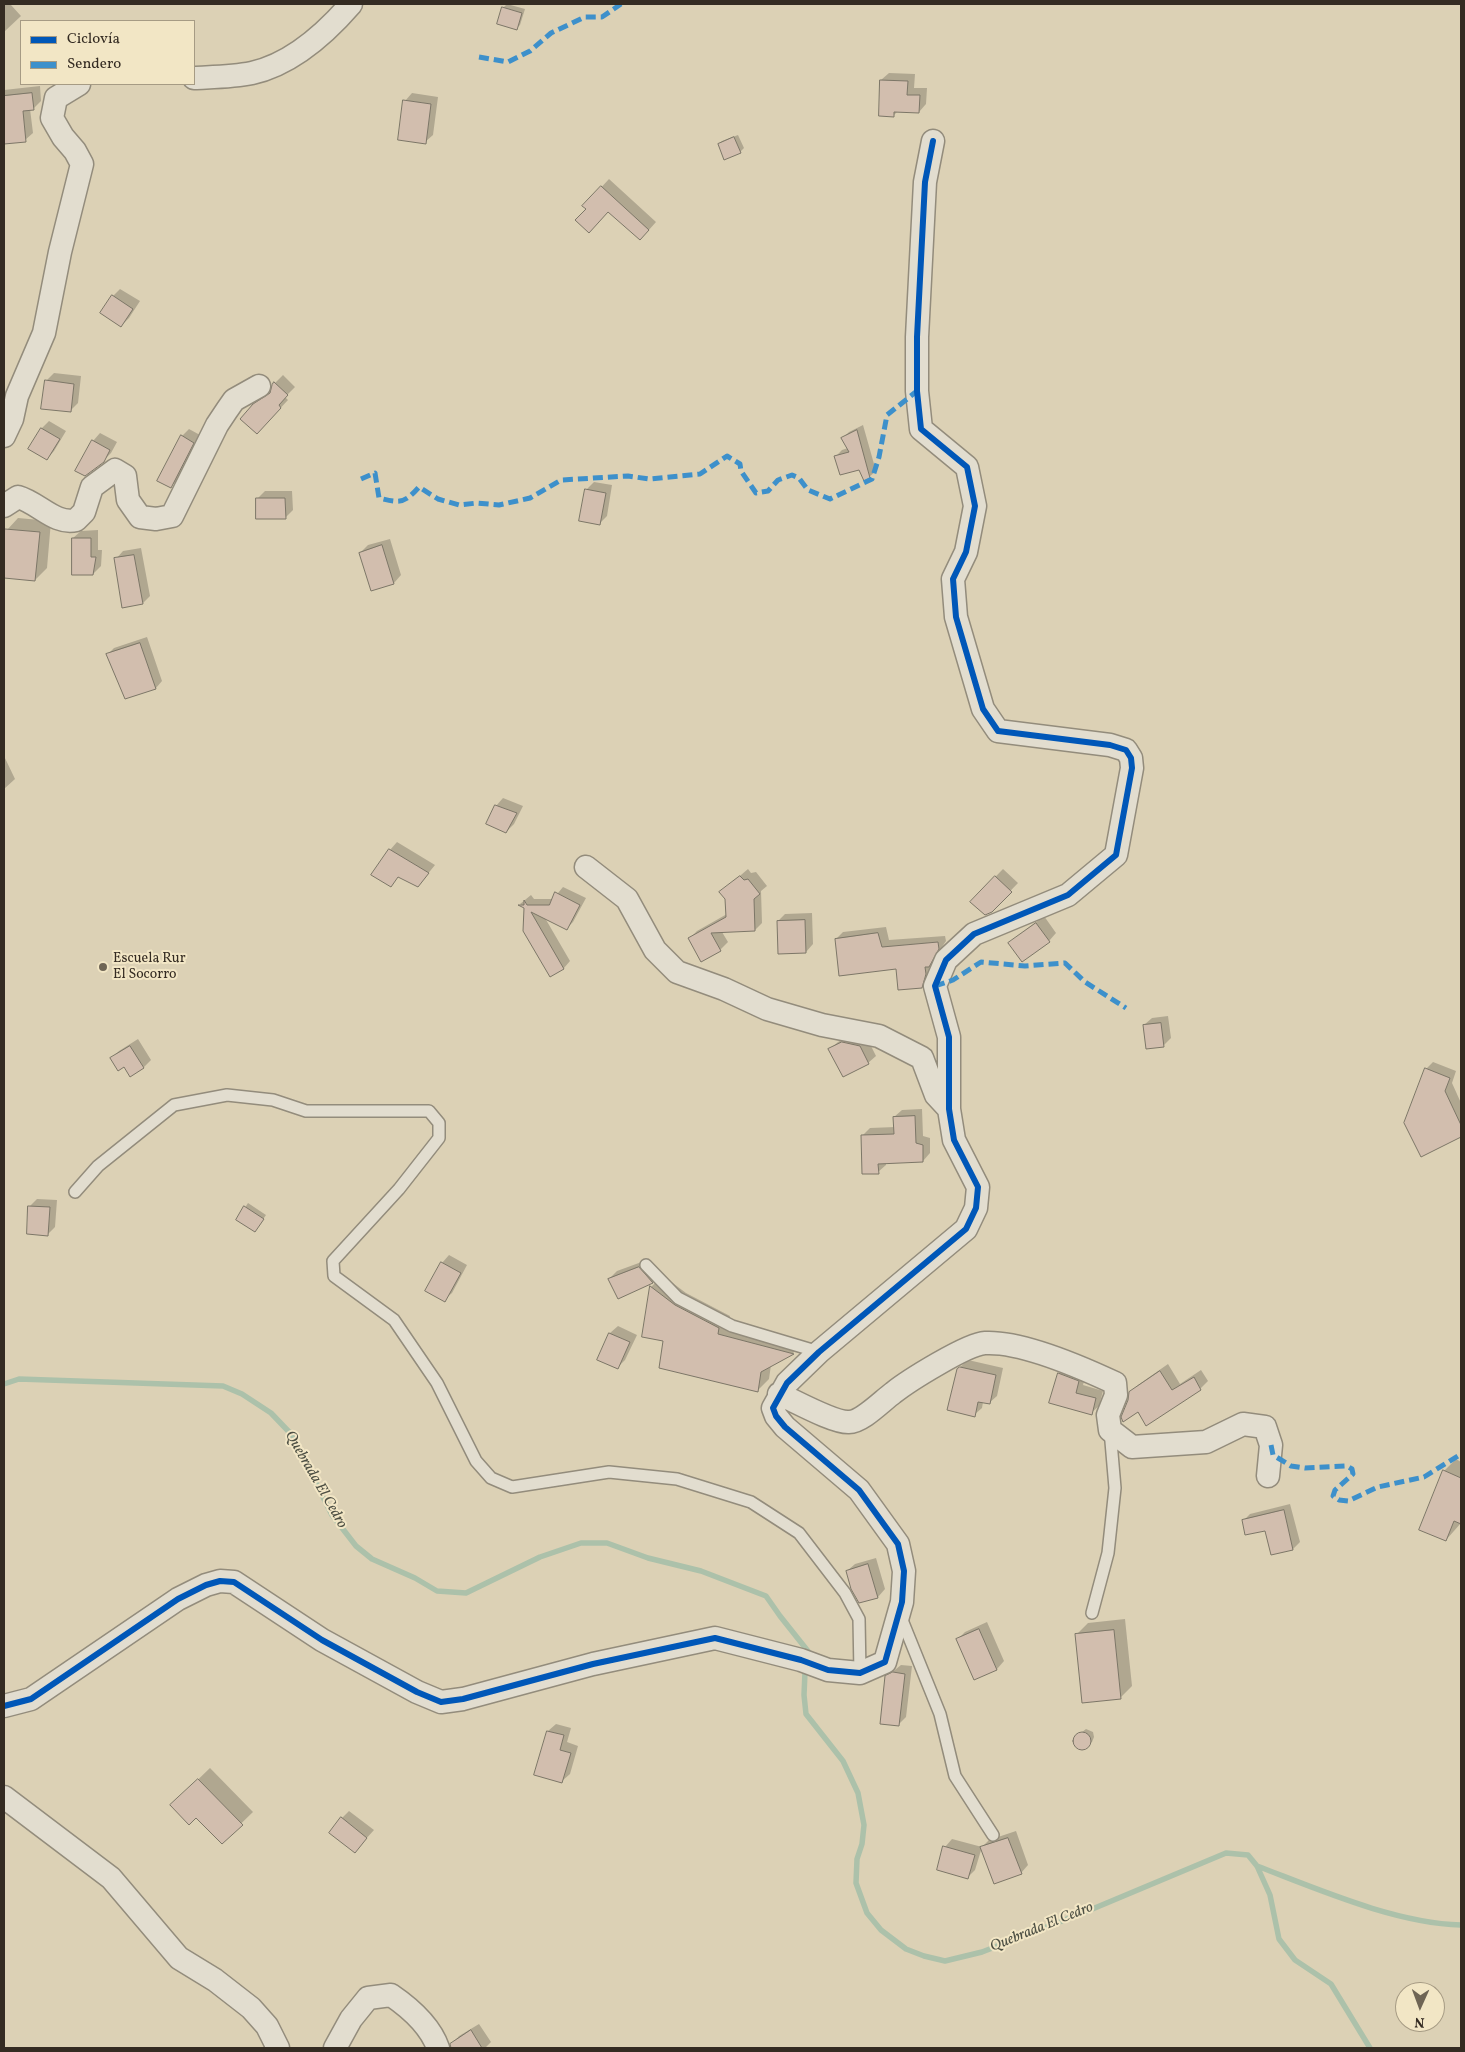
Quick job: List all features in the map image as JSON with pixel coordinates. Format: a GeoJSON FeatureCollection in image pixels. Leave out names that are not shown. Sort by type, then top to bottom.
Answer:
{"type":"FeatureCollection","features":[{"type":"Feature","properties":{"kind":"street"},"geometry":{"type":"LineString","coordinates":[[195,78],[252,73],[287,60],[323,34],[352,4]]}},
{"type":"Feature","properties":{"kind":"street"},"geometry":{"type":"LineString","coordinates":[[4,436],[12,419],[17,396],[44,333],[60,252],[82,164],[52,118],[56,98],[77,85]]}},
{"type":"Feature","properties":{"kind":"street"},"geometry":{"type":"LineString","coordinates":[[4,1706],[31,1699],[178,1599],[206,1585],[220,1581],[234,1582],[322,1640],[417,1692],[441,1702],[463,1699],[593,1664],[716,1638],[801,1660],[828,1670],[860,1673],[885,1662],[902,1602],[904,1571],[898,1544],[859,1490],[785,1427],[776,1416],[773,1408],[786,1383],[966,1229],[976,1208],[978,1187],[954,1140],[949,1109],[949,1037],[935,986],[946,960],[974,934],[1068,895],[1116,855],[1132,768],[1131,758],[1126,750],[1110,745],[998,731],[984,709],[956,617],[953,579],[966,552],[975,506],[967,467],[921,429],[917,391],[917,337],[925,182],[933,141]]}},
{"type":"Feature","properties":{"kind":"street"},"geometry":{"type":"LineString","coordinates":[[4,506],[18,497],[30,500],[61,520],[76,520],[84,512],[92,487],[115,470],[125,476],[128,500],[140,517],[156,519],[172,516],[217,425],[227,410],[234,400],[259,386]]}},
{"type":"Feature","properties":{"kind":"street"},"geometry":{"type":"LineString","coordinates":[[586,867],[627,899],[655,950],[678,972],[724,988],[767,1009],[822,1025],[879,1036],[922,1058],[936,1095],[949,1109]]}},
{"type":"Feature","properties":{"kind":"street"},"geometry":{"type":"LineString","coordinates":[[779,1394],[842,1422],[855,1422],[898,1389],[958,1353],[984,1343],[1019,1346],[1115,1383],[1116,1395],[1108,1415],[1110,1430],[1132,1447],[1206,1442],[1243,1424],[1265,1426],[1270,1445],[1268,1476]]}},
{"type":"Feature","properties":{"kind":"street"},"geometry":{"type":"LineString","coordinates":[[4,1797],[111,1878],[179,1958],[215,1980],[251,2008],[267,2026],[278,2048]]}},
{"type":"Feature","properties":{"kind":"street"},"geometry":{"type":"LineString","coordinates":[[335,2048],[351,2019],[368,1998],[391,1994],[414,2011],[436,2041],[438,2048]]}},
{"type":"Feature","properties":{"kind":"lane"},"geometry":{"type":"LineString","coordinates":[[75,1192],[98,1166],[174,1106],[227,1095],[273,1100],[306,1111],[429,1112],[439,1123],[439,1138],[399,1190],[333,1261],[334,1276],[394,1320],[437,1383],[476,1462],[492,1478],[512,1487],[609,1472],[677,1479],[751,1502],[799,1533],[846,1593],[859,1619],[860,1673]]}},
{"type":"Feature","properties":{"kind":"lane"},"geometry":{"type":"LineString","coordinates":[[646,1265],[678,1298],[732,1326],[820,1352]]}},
{"type":"Feature","properties":{"kind":"lane"},"geometry":{"type":"LineString","coordinates":[[1092,1613],[1108,1553],[1115,1488],[1110,1430]]}},
{"type":"Feature","properties":{"kind":"lane"},"geometry":{"type":"LineString","coordinates":[[899,1612],[940,1714],[955,1776],[993,1834]]}},
{"type":"Feature","properties":{"kind":"building"},"geometry":{"type":"Polygon","coordinates":[[[502,7],[522,13],[517,30],[497,24],[502,7]]]}},
{"type":"Feature","properties":{"kind":"building"},"geometry":{"type":"Polygon","coordinates":[[[880,80],[908,81],[907,95],[920,95],[919,113],[894,112],[894,117],[879,116],[880,80]]]}},
{"type":"Feature","properties":{"kind":"building"},"geometry":{"type":"Polygon","coordinates":[[[32,93],[34,110],[23,111],[26,142],[4,144],[4,96],[32,93]]]}},
{"type":"Feature","properties":{"kind":"building"},"geometry":{"type":"Polygon","coordinates":[[[403,100],[431,104],[426,144],[398,140],[403,100]]]}},
{"type":"Feature","properties":{"kind":"building"},"geometry":{"type":"Polygon","coordinates":[[[734,137],[741,153],[724,160],[718,144],[734,137]]]}},
{"type":"Feature","properties":{"kind":"building"},"geometry":{"type":"Polygon","coordinates":[[[601,186],[649,230],[640,240],[608,212],[589,233],[575,220],[586,209],[582,206],[601,186]]]}},
{"type":"Feature","properties":{"kind":"building"},"geometry":{"type":"Polygon","coordinates":[[[112,295],[133,309],[121,327],[100,313],[112,295]]]}},
{"type":"Feature","properties":{"kind":"building"},"geometry":{"type":"Polygon","coordinates":[[[45,380],[74,384],[71,412],[41,409],[45,380]]]}},
{"type":"Feature","properties":{"kind":"building"},"geometry":{"type":"Polygon","coordinates":[[[274,382],[288,395],[279,405],[281,408],[257,434],[240,419],[253,404],[270,393],[274,382]]]}},
{"type":"Feature","properties":{"kind":"building"},"geometry":{"type":"Polygon","coordinates":[[[41,428],[60,439],[47,460],[28,449],[41,428]]]}},
{"type":"Feature","properties":{"kind":"building"},"geometry":{"type":"Polygon","coordinates":[[[857,430],[870,478],[864,481],[859,470],[840,475],[834,456],[849,452],[841,438],[857,430]]]}},
{"type":"Feature","properties":{"kind":"building"},"geometry":{"type":"Polygon","coordinates":[[[181,435],[194,443],[171,488],[157,481],[181,435]]]}},
{"type":"Feature","properties":{"kind":"building"},"geometry":{"type":"Polygon","coordinates":[[[92,440],[110,450],[104,462],[85,476],[75,471],[92,440]]]}},
{"type":"Feature","properties":{"kind":"building"},"geometry":{"type":"Polygon","coordinates":[[[585,489],[606,493],[600,525],[579,521],[585,489]]]}},
{"type":"Feature","properties":{"kind":"building"},"geometry":{"type":"Polygon","coordinates":[[[256,498],[285,498],[286,519],[256,519],[256,498]]]}},
{"type":"Feature","properties":{"kind":"building"},"geometry":{"type":"Polygon","coordinates":[[[5,529],[40,532],[35,581],[4,578],[5,529]]]}},
{"type":"Feature","properties":{"kind":"building"},"geometry":{"type":"Polygon","coordinates":[[[72,538],[91,538],[91,557],[96,557],[93,575],[72,575],[72,538]]]}},
{"type":"Feature","properties":{"kind":"building"},"geometry":{"type":"Polygon","coordinates":[[[382,545],[394,584],[371,591],[359,553],[382,545]]]}},
{"type":"Feature","properties":{"kind":"building"},"geometry":{"type":"Polygon","coordinates":[[[134,555],[143,604],[122,608],[114,558],[134,555]]]}},
{"type":"Feature","properties":{"kind":"building"},"geometry":{"type":"Polygon","coordinates":[[[140,643],[156,689],[125,699],[106,654],[140,643]]]}},
{"type":"Feature","properties":{"kind":"building"},"geometry":{"type":"Polygon","coordinates":[[[495,805],[517,813],[506,833],[486,824],[495,805]]]}},
{"type":"Feature","properties":{"kind":"building"},"geometry":{"type":"Polygon","coordinates":[[[389,849],[429,873],[418,887],[398,877],[391,887],[371,875],[389,849]]]}},
{"type":"Feature","properties":{"kind":"building"},"geometry":{"type":"Polygon","coordinates":[[[740,876],[744,880],[748,879],[760,894],[754,899],[755,931],[711,933],[721,951],[701,962],[688,938],[726,917],[725,899],[719,892],[740,876]]]}},
{"type":"Feature","properties":{"kind":"building"},"geometry":{"type":"Polygon","coordinates":[[[995,876],[1012,892],[992,912],[985,915],[970,902],[995,876]]]}},
{"type":"Feature","properties":{"kind":"building"},"geometry":{"type":"Polygon","coordinates":[[[555,892],[580,905],[567,930],[531,912],[564,969],[550,977],[523,931],[524,908],[518,905],[524,905],[524,900],[527,905],[549,905],[555,892]]]}},
{"type":"Feature","properties":{"kind":"building"},"geometry":{"type":"Polygon","coordinates":[[[805,920],[806,953],[778,954],[777,921],[805,920]]]}},
{"type":"Feature","properties":{"kind":"building"},"geometry":{"type":"Polygon","coordinates":[[[1036,923],[1050,942],[1022,962],[1008,943],[1036,923]]]}},
{"type":"Feature","properties":{"kind":"building"},"geometry":{"type":"Polygon","coordinates":[[[878,933],[882,947],[938,942],[939,949],[929,967],[925,967],[926,974],[922,988],[898,990],[896,969],[839,976],[835,939],[878,933]]]}},
{"type":"Feature","properties":{"kind":"building"},"geometry":{"type":"Polygon","coordinates":[[[1161,1023],[1164,1047],[1146,1049],[1143,1025],[1161,1023]]]}},
{"type":"Feature","properties":{"kind":"building"},"geometry":{"type":"Polygon","coordinates":[[[842,1042],[860,1046],[869,1064],[843,1077],[828,1049],[842,1042]]]}},
{"type":"Feature","properties":{"kind":"building"},"geometry":{"type":"Polygon","coordinates":[[[130,1046],[144,1068],[130,1077],[124,1067],[118,1071],[110,1058],[130,1046]]]}},
{"type":"Feature","properties":{"kind":"building"},"geometry":{"type":"Polygon","coordinates":[[[1425,1068],[1450,1078],[1445,1091],[1461,1125],[1461,1137],[1421,1157],[1404,1123],[1425,1068]]]}},
{"type":"Feature","properties":{"kind":"building"},"geometry":{"type":"Polygon","coordinates":[[[915,1116],[916,1143],[923,1145],[923,1162],[878,1164],[879,1174],[862,1174],[861,1135],[894,1134],[893,1117],[915,1116]]]}},
{"type":"Feature","properties":{"kind":"building"},"geometry":{"type":"Polygon","coordinates":[[[28,1206],[50,1207],[48,1236],[27,1234],[28,1206]]]}},
{"type":"Feature","properties":{"kind":"building"},"geometry":{"type":"Polygon","coordinates":[[[244,1206],[264,1219],[255,1232],[236,1220],[244,1206]]]}},
{"type":"Feature","properties":{"kind":"building"},"geometry":{"type":"Polygon","coordinates":[[[441,1262],[461,1273],[445,1302],[425,1291],[441,1262]]]}},
{"type":"Feature","properties":{"kind":"building"},"geometry":{"type":"Polygon","coordinates":[[[639,1267],[653,1283],[618,1299],[608,1279],[639,1267]]]}},
{"type":"Feature","properties":{"kind":"building"},"geometry":{"type":"Polygon","coordinates":[[[650,1286],[675,1305],[719,1328],[718,1334],[794,1354],[761,1372],[758,1392],[659,1368],[663,1341],[642,1337],[650,1286]]]}},
{"type":"Feature","properties":{"kind":"building"},"geometry":{"type":"Polygon","coordinates":[[[609,1333],[630,1342],[618,1369],[597,1360],[609,1333]]]}},
{"type":"Feature","properties":{"kind":"building"},"geometry":{"type":"Polygon","coordinates":[[[960,1367],[996,1375],[990,1404],[978,1402],[975,1417],[947,1410],[957,1369],[960,1367]]]}},
{"type":"Feature","properties":{"kind":"building"},"geometry":{"type":"Polygon","coordinates":[[[1160,1371],[1172,1390],[1194,1377],[1201,1390],[1146,1426],[1138,1412],[1123,1422],[1121,1417],[1129,1392],[1160,1371]]]}},
{"type":"Feature","properties":{"kind":"building"},"geometry":{"type":"Polygon","coordinates":[[[1058,1373],[1079,1381],[1076,1393],[1096,1398],[1092,1415],[1049,1403],[1058,1373]]]}},
{"type":"Feature","properties":{"kind":"building"},"geometry":{"type":"Polygon","coordinates":[[[1443,1470],[1461,1478],[1461,1524],[1454,1521],[1446,1541],[1419,1530],[1443,1470]]]}},
{"type":"Feature","properties":{"kind":"building"},"geometry":{"type":"Polygon","coordinates":[[[1284,1510],[1293,1550],[1271,1555],[1265,1531],[1245,1535],[1242,1520],[1284,1510]]]}},
{"type":"Feature","properties":{"kind":"building"},"geometry":{"type":"Polygon","coordinates":[[[868,1564],[878,1598],[859,1603],[851,1589],[846,1571],[868,1564]]]}},
{"type":"Feature","properties":{"kind":"building"},"geometry":{"type":"Polygon","coordinates":[[[979,1629],[997,1670],[974,1680],[956,1639],[979,1629]]]}},
{"type":"Feature","properties":{"kind":"building"},"geometry":{"type":"Polygon","coordinates":[[[1114,1630],[1121,1699],[1082,1703],[1075,1634],[1114,1630]]]}},
{"type":"Feature","properties":{"kind":"building"},"geometry":{"type":"Polygon","coordinates":[[[893,1672],[905,1674],[899,1726],[880,1724],[885,1676],[893,1672]]]}},
{"type":"Feature","properties":{"kind":"building"},"geometry":{"type":"Polygon","coordinates":[[[547,1731],[564,1735],[560,1750],[571,1753],[562,1783],[534,1775],[547,1731]]]}},
{"type":"Feature","properties":{"kind":"building"},"geometry":{"type":"Polygon","coordinates":[[[1082,1732],[1088,1735],[1091,1741],[1088,1747],[1082,1750],[1076,1747],[1073,1741],[1076,1735],[1082,1732]]]}},
{"type":"Feature","properties":{"kind":"building"},"geometry":{"type":"Polygon","coordinates":[[[198,1779],[243,1825],[222,1844],[196,1818],[189,1825],[170,1805],[198,1779]]]}},
{"type":"Feature","properties":{"kind":"building"},"geometry":{"type":"Polygon","coordinates":[[[341,1817],[367,1838],[355,1853],[329,1833],[341,1817]]]}},
{"type":"Feature","properties":{"kind":"building"},"geometry":{"type":"Polygon","coordinates":[[[1008,1838],[1022,1874],[994,1884],[980,1847],[1008,1838]]]}},
{"type":"Feature","properties":{"kind":"building"},"geometry":{"type":"Polygon","coordinates":[[[943,1846],[975,1855],[968,1879],[937,1870],[943,1846]]]}},
{"type":"Feature","properties":{"kind":"building"},"geometry":{"type":"Polygon","coordinates":[[[471,2030],[482,2048],[451,2048],[450,2044],[471,2030]]]}},
{"type":"Feature","properties":{"kind":"waterway","name":"Quebrada El Cedro"},"geometry":{"type":"LineString","coordinates":[[4,1384],[19,1379],[223,1386],[242,1394],[271,1413],[292,1435],[332,1515],[356,1546],[372,1559],[415,1578],[437,1591],[466,1593],[540,1557],[581,1543],[607,1543],[648,1558],[701,1571],[766,1596],[811,1655]]}},
{"type":"Feature","properties":{"kind":"waterway","name":"Quebrada El Cedro"},"geometry":{"type":"LineString","coordinates":[[805,1672],[804,1695],[806,1714],[843,1761],[858,1793],[864,1825],[862,1844],[857,1859],[856,1883],[867,1913],[881,1930],[906,1949],[945,1961],[982,1952],[1090,1910],[1226,1853],[1248,1855],[1257,1866],[1270,1895],[1279,1939],[1295,1960],[1331,1984],[1370,2048]]}},
{"type":"Feature","properties":{"kind":"waterway"},"geometry":{"type":"LineString","coordinates":[[1257,1866],[1332,1895],[1384,1912],[1436,1923],[1461,1925]]}},
{"type":"Feature","properties":{"kind":"marked path"},"geometry":{"type":"LineString","coordinates":[[479,57],[508,62],[530,51],[551,33],[585,17],[602,17],[621,4]]}},
{"type":"Feature","properties":{"kind":"marked path"},"geometry":{"type":"LineString","coordinates":[[361,479],[375,473],[379,498],[392,501],[401,501],[409,497],[419,487],[438,499],[459,505],[477,503],[499,505],[530,498],[561,480],[628,476],[649,479],[700,474],[727,456],[740,464],[741,471],[756,493],[768,491],[778,480],[792,475],[799,478],[808,490],[830,499],[872,479],[879,457],[887,415],[917,391]]}},
{"type":"Feature","properties":{"kind":"marked path"},"geometry":{"type":"LineString","coordinates":[[935,986],[953,980],[981,962],[1025,966],[1065,963],[1085,982],[1126,1008]]}},
{"type":"Feature","properties":{"kind":"marked path"},"geometry":{"type":"LineString","coordinates":[[1271,1445],[1273,1455],[1291,1466],[1305,1468],[1347,1466],[1352,1469],[1353,1474],[1335,1490],[1333,1496],[1339,1500],[1348,1501],[1378,1487],[1424,1477],[1461,1454]]}},
{"type":"Feature","properties":{"kind":"cycle path"},"geometry":{"type":"LineString","coordinates":[[4,1706],[31,1699],[178,1599],[206,1585],[220,1581],[234,1582],[322,1640],[417,1692],[441,1702],[463,1699],[593,1664],[715,1638],[801,1660],[828,1670],[860,1673],[885,1662],[902,1602],[904,1571],[898,1544],[859,1490],[785,1427],[776,1416],[773,1408],[787,1383],[819,1352],[966,1229],[976,1208],[978,1187],[954,1140],[949,1109],[949,1037],[935,986],[946,960],[974,934],[1068,895],[1116,855],[1132,768],[1131,758],[1126,750],[1110,745],[998,731],[983,709],[956,617],[953,579],[966,552],[975,506],[967,467],[921,429],[917,391],[917,337],[925,182],[933,141]]}},
{"type":"Feature","properties":{"kind":"place","name":"Escuela Rur El Socorro"},"geometry":{"type":"Point","coordinates":[103,967]}}]}
